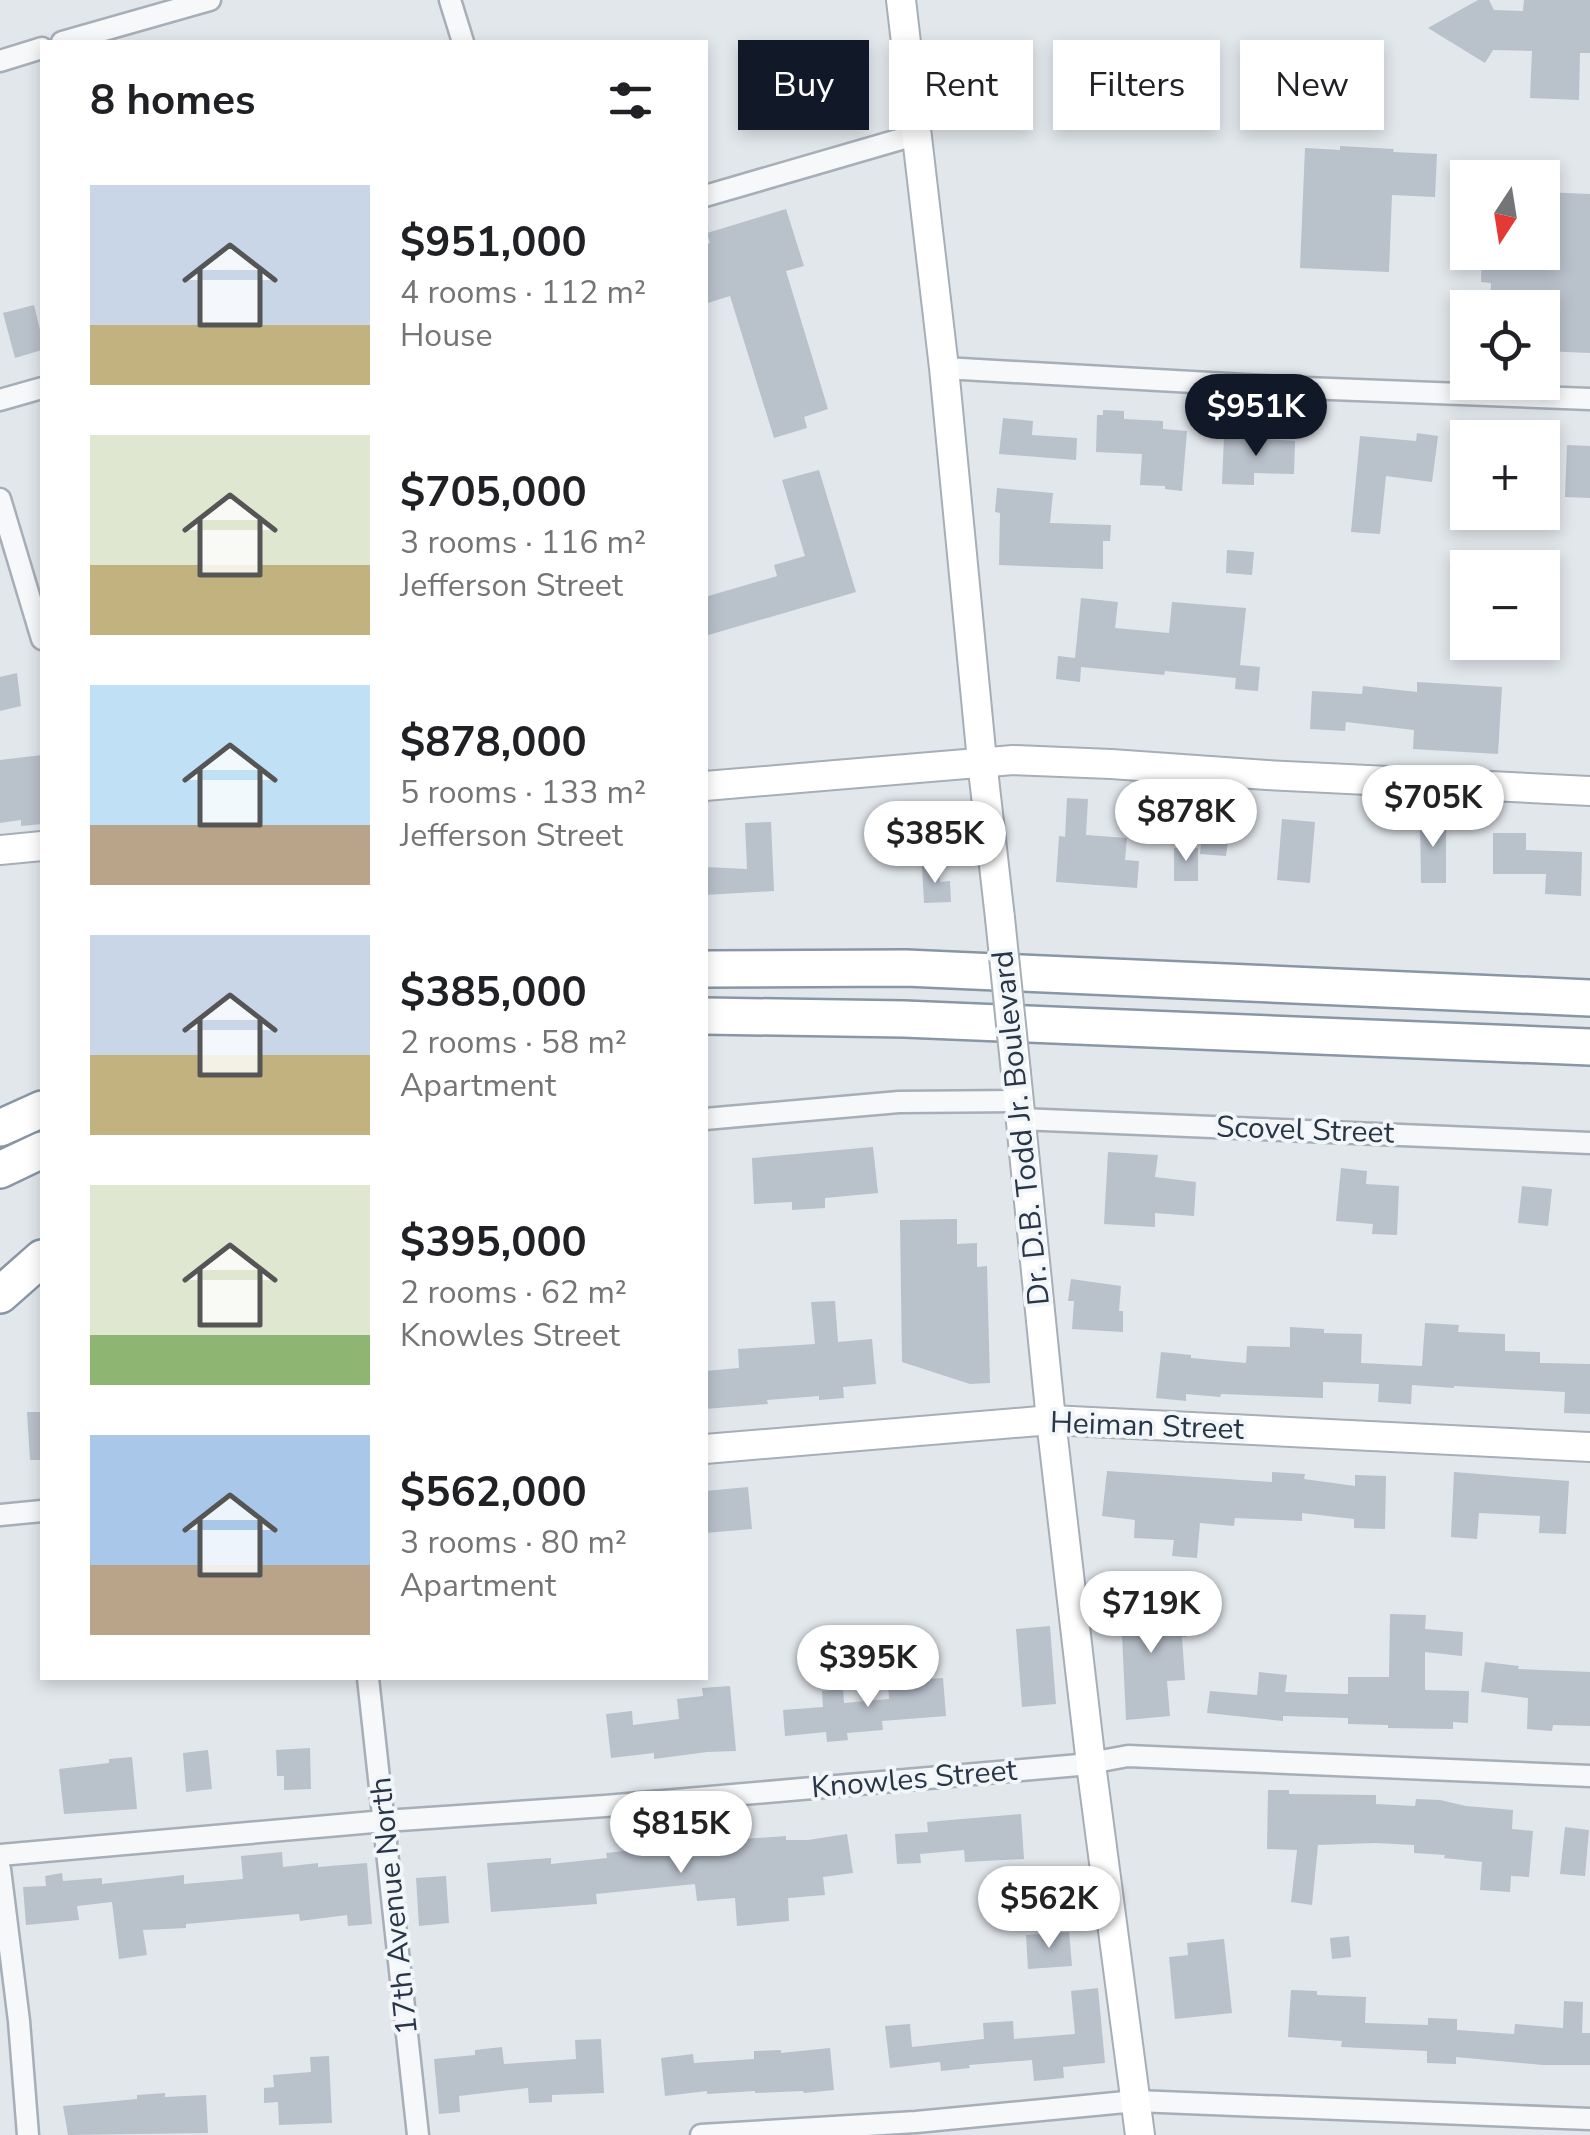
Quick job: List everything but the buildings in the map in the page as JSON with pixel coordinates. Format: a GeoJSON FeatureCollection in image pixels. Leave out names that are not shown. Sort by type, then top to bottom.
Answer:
{"type":"FeatureCollection","features":[{"type":"Feature","properties":{"kind":"highway"},"geometry":{"type":"LineString","coordinates":[[708,969],[906,968],[1590,998]]}},
{"type":"Feature","properties":{"kind":"highway"},"geometry":{"type":"LineString","coordinates":[[708,1016],[904,1019],[1590,1046]]}},
{"type":"Feature","properties":{"kind":"highway"},"geometry":{"type":"LineString","coordinates":[[0,1128],[40,1110]]}},
{"type":"Feature","properties":{"kind":"highway"},"geometry":{"type":"LineString","coordinates":[[0,1170],[40,1151]]}},
{"type":"Feature","properties":{"kind":"highway"},"geometry":{"type":"LineString","coordinates":[[0,1295],[40,1260]]}},
{"type":"Feature","properties":{"kind":"main road","name":"Dr. D.B. Todd Jr. Boulevard"},"geometry":{"type":"LineString","coordinates":[[900,0],[944,368],[1052,1420],[1091,1764],[1140,2135]]}},
{"type":"Feature","properties":{"kind":"main road"},"geometry":{"type":"LineString","coordinates":[[708,786],[982,761],[1111,764],[1590,791]]}},
{"type":"Feature","properties":{"kind":"main road"},"geometry":{"type":"LineString","coordinates":[[0,850],[40,846]]}},
{"type":"Feature","properties":{"kind":"main road","name":"Heiman Street"},"geometry":{"type":"LineString","coordinates":[[708,1450],[1052,1420],[1590,1447]]}},
{"type":"Feature","properties":{"kind":"street"},"geometry":{"type":"LineString","coordinates":[[69,40],[210,0]]}},
{"type":"Feature","properties":{"kind":"street"},"geometry":{"type":"LineString","coordinates":[[450,0],[462,40]]}},
{"type":"Feature","properties":{"kind":"street"},"geometry":{"type":"LineString","coordinates":[[0,60],[40,49]]}},
{"type":"Feature","properties":{"kind":"street"},"geometry":{"type":"LineString","coordinates":[[708,195],[915,134]]}},
{"type":"Feature","properties":{"kind":"street"},"geometry":{"type":"LineString","coordinates":[[944,368],[1279,388],[1590,399]]}},
{"type":"Feature","properties":{"kind":"street"},"geometry":{"type":"LineString","coordinates":[[0,400],[40,389]]}},
{"type":"Feature","properties":{"kind":"street"},"geometry":{"type":"LineString","coordinates":[[0,499],[40,633]]}},
{"type":"Feature","properties":{"kind":"street","name":"Scovel Street"},"geometry":{"type":"LineString","coordinates":[[708,1118],[900,1102],[1018,1098],[1590,1143]]}},
{"type":"Feature","properties":{"kind":"street"},"geometry":{"type":"LineString","coordinates":[[0,1515],[40,1511]]}},
{"type":"Feature","properties":{"kind":"street","name":"17th Avenue North"},"geometry":{"type":"LineString","coordinates":[[368,1680],[418,2135]]}},
{"type":"Feature","properties":{"kind":"street","name":"Knowles Street"},"geometry":{"type":"LineString","coordinates":[[0,1855],[1091,1764],[1128,1756],[1590,1776]]}},
{"type":"Feature","properties":{"kind":"street"},"geometry":{"type":"LineString","coordinates":[[0,1869],[28,2135]]}},
{"type":"Feature","properties":{"kind":"street"},"geometry":{"type":"LineString","coordinates":[[701,2135],[916,2122],[1136,2101],[1590,2118]]}}]}
